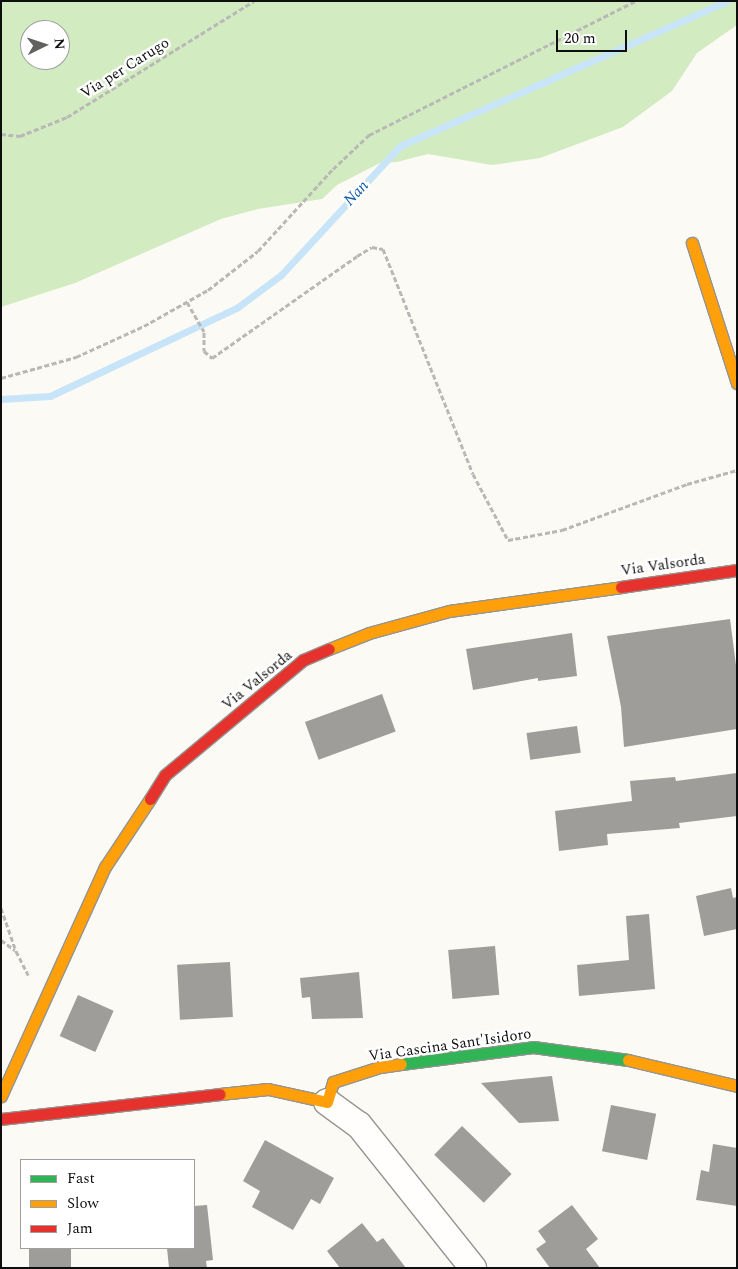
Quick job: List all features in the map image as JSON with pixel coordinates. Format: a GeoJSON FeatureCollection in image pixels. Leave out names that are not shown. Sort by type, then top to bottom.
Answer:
{"type":"FeatureCollection","features":[{"type":"Feature","properties":{"kind":"street"},"geometry":{"type":"LineString","coordinates":[[692,243],[737,383]]}},
{"type":"Feature","properties":{"kind":"street","name":"Via Valsorda"},"geometry":{"type":"LineString","coordinates":[[1,1096],[105,867],[165,775],[304,660],[370,633],[448,611],[737,570]]}},
{"type":"Feature","properties":{"kind":"street","name":"Via Cascina Sant'Isidoro"},"geometry":{"type":"LineString","coordinates":[[327,1102],[333,1082],[380,1067],[533,1047],[624,1059],[737,1086]]}},
{"type":"Feature","properties":{"kind":"street"},"geometry":{"type":"LineString","coordinates":[[1,1119],[268,1088],[327,1102],[359,1125],[473,1268]]}},
{"type":"Feature","properties":{"kind":"path","name":"Via per Carugo"},"geometry":{"type":"LineString","coordinates":[[1,134],[20,136],[67,117],[254,1]]}},
{"type":"Feature","properties":{"kind":"path"},"geometry":{"type":"LineString","coordinates":[[1,378],[76,357],[144,326],[188,302],[258,252],[334,169],[369,136],[635,1]]}},
{"type":"Feature","properties":{"kind":"path"},"geometry":{"type":"LineString","coordinates":[[188,302],[196,321],[204,332],[204,352],[212,358],[357,256],[372,247],[383,249],[473,474],[508,540],[562,530],[688,484],[737,470]]}},
{"type":"Feature","properties":{"kind":"path"},"geometry":{"type":"LineString","coordinates":[[1,908],[24,970],[47,996]]}},
{"type":"Feature","properties":{"kind":"path"},"geometry":{"type":"LineString","coordinates":[[1,940],[16,951]]}},
{"type":"Feature","properties":{"kind":"green space"},"geometry":{"type":"Polygon","coordinates":[[[1,1],[737,1],[737,25],[697,53],[672,91],[623,127],[540,158],[492,165],[428,154],[397,162],[380,163],[337,185],[322,199],[258,209],[221,219],[75,283],[1,307],[1,1]]]}},
{"type":"Feature","properties":{"kind":"building"},"geometry":{"type":"Polygon","coordinates":[[[730,619],[737,673],[737,729],[624,747],[621,707],[607,636],[730,619]]]}},
{"type":"Feature","properties":{"kind":"building"},"geometry":{"type":"Polygon","coordinates":[[[572,633],[577,676],[538,681],[538,678],[473,690],[466,649],[572,633]]]}},
{"type":"Feature","properties":{"kind":"building"},"geometry":{"type":"Polygon","coordinates":[[[382,694],[396,732],[319,760],[305,722],[382,694]]]}},
{"type":"Feature","properties":{"kind":"building"},"geometry":{"type":"Polygon","coordinates":[[[577,726],[581,753],[530,760],[526,733],[577,726]]]}},
{"type":"Feature","properties":{"kind":"building"},"geometry":{"type":"Polygon","coordinates":[[[737,773],[737,816],[679,823],[680,828],[607,834],[608,845],[559,851],[555,811],[632,801],[630,781],[675,777],[676,781],[737,773]]]}},
{"type":"Feature","properties":{"kind":"building"},"geometry":{"type":"Polygon","coordinates":[[[731,888],[733,898],[737,897],[737,929],[704,936],[696,896],[731,888]]]}},
{"type":"Feature","properties":{"kind":"building"},"geometry":{"type":"Polygon","coordinates":[[[649,914],[655,989],[579,996],[577,965],[629,960],[626,916],[649,914]]]}},
{"type":"Feature","properties":{"kind":"building"},"geometry":{"type":"Polygon","coordinates":[[[495,946],[499,995],[452,999],[448,950],[495,946]]]}},
{"type":"Feature","properties":{"kind":"building"},"geometry":{"type":"Polygon","coordinates":[[[230,962],[233,1017],[180,1020],[177,965],[230,962]]]}},
{"type":"Feature","properties":{"kind":"building"},"geometry":{"type":"Polygon","coordinates":[[[359,972],[363,1018],[312,1019],[310,997],[302,998],[300,978],[359,972]]]}},
{"type":"Feature","properties":{"kind":"building"},"geometry":{"type":"Polygon","coordinates":[[[78,995],[114,1011],[95,1052],[60,1036],[78,995]]]}},
{"type":"Feature","properties":{"kind":"building"},"geometry":{"type":"Polygon","coordinates":[[[552,1076],[559,1121],[519,1123],[481,1083],[552,1076]]]}},
{"type":"Feature","properties":{"kind":"building"},"geometry":{"type":"Polygon","coordinates":[[[611,1105],[656,1114],[647,1160],[602,1151],[611,1105]]]}},
{"type":"Feature","properties":{"kind":"building"},"geometry":{"type":"Polygon","coordinates":[[[462,1126],[512,1174],[484,1203],[434,1155],[462,1126]]]}},
{"type":"Feature","properties":{"kind":"building"},"geometry":{"type":"Polygon","coordinates":[[[265,1140],[334,1178],[320,1204],[311,1199],[293,1230],[252,1207],[260,1191],[243,1181],[265,1140]]]}},
{"type":"Feature","properties":{"kind":"building"},"geometry":{"type":"Polygon","coordinates":[[[713,1144],[737,1148],[737,1206],[696,1200],[701,1170],[709,1172],[713,1144]]]}},
{"type":"Feature","properties":{"kind":"building"},"geometry":{"type":"Polygon","coordinates":[[[207,1205],[213,1260],[206,1261],[207,1268],[169,1268],[167,1249],[195,1249],[195,1206],[207,1205]]]}},
{"type":"Feature","properties":{"kind":"building"},"geometry":{"type":"Polygon","coordinates":[[[572,1205],[598,1239],[586,1249],[600,1268],[550,1268],[536,1249],[546,1242],[538,1231],[572,1205]]]}},
{"type":"Feature","properties":{"kind":"building"},"geometry":{"type":"Polygon","coordinates":[[[362,1223],[377,1242],[383,1238],[406,1268],[340,1268],[327,1251],[362,1223]]]}},
{"type":"Feature","properties":{"kind":"building"},"geometry":{"type":"Polygon","coordinates":[[[29,1249],[71,1249],[71,1268],[29,1268],[29,1249]]]}},
{"type":"Feature","properties":{"kind":"waterway","name":"Nan"},"geometry":{"type":"LineString","coordinates":[[1,399],[50,396],[238,307],[281,275],[400,146],[727,1]]}},
{"type":"Feature","properties":{"kind":"traffic: fast"},"geometry":{"type":"LineString","coordinates":[[401,1064],[533,1047],[628,1060]]}},
{"type":"Feature","properties":{"kind":"traffic: slow"},"geometry":{"type":"LineString","coordinates":[[692,243],[737,383]]}},
{"type":"Feature","properties":{"kind":"traffic: slow"},"geometry":{"type":"LineString","coordinates":[[329,649],[369,633],[449,611],[621,587]]}},
{"type":"Feature","properties":{"kind":"traffic: slow"},"geometry":{"type":"LineString","coordinates":[[1,1096],[105,867],[150,799]]}},
{"type":"Feature","properties":{"kind":"traffic: slow"},"geometry":{"type":"LineString","coordinates":[[628,1060],[737,1086]]}},
{"type":"Feature","properties":{"kind":"traffic: slow"},"geometry":{"type":"LineString","coordinates":[[220,1094],[268,1089],[327,1102],[333,1082],[380,1067],[401,1064]]}},
{"type":"Feature","properties":{"kind":"traffic: jam"},"geometry":{"type":"LineString","coordinates":[[621,587],[737,570]]}},
{"type":"Feature","properties":{"kind":"traffic: jam"},"geometry":{"type":"LineString","coordinates":[[150,799],[165,775],[303,660],[329,649]]}},
{"type":"Feature","properties":{"kind":"traffic: jam"},"geometry":{"type":"LineString","coordinates":[[1,1119],[220,1094]]}}]}
